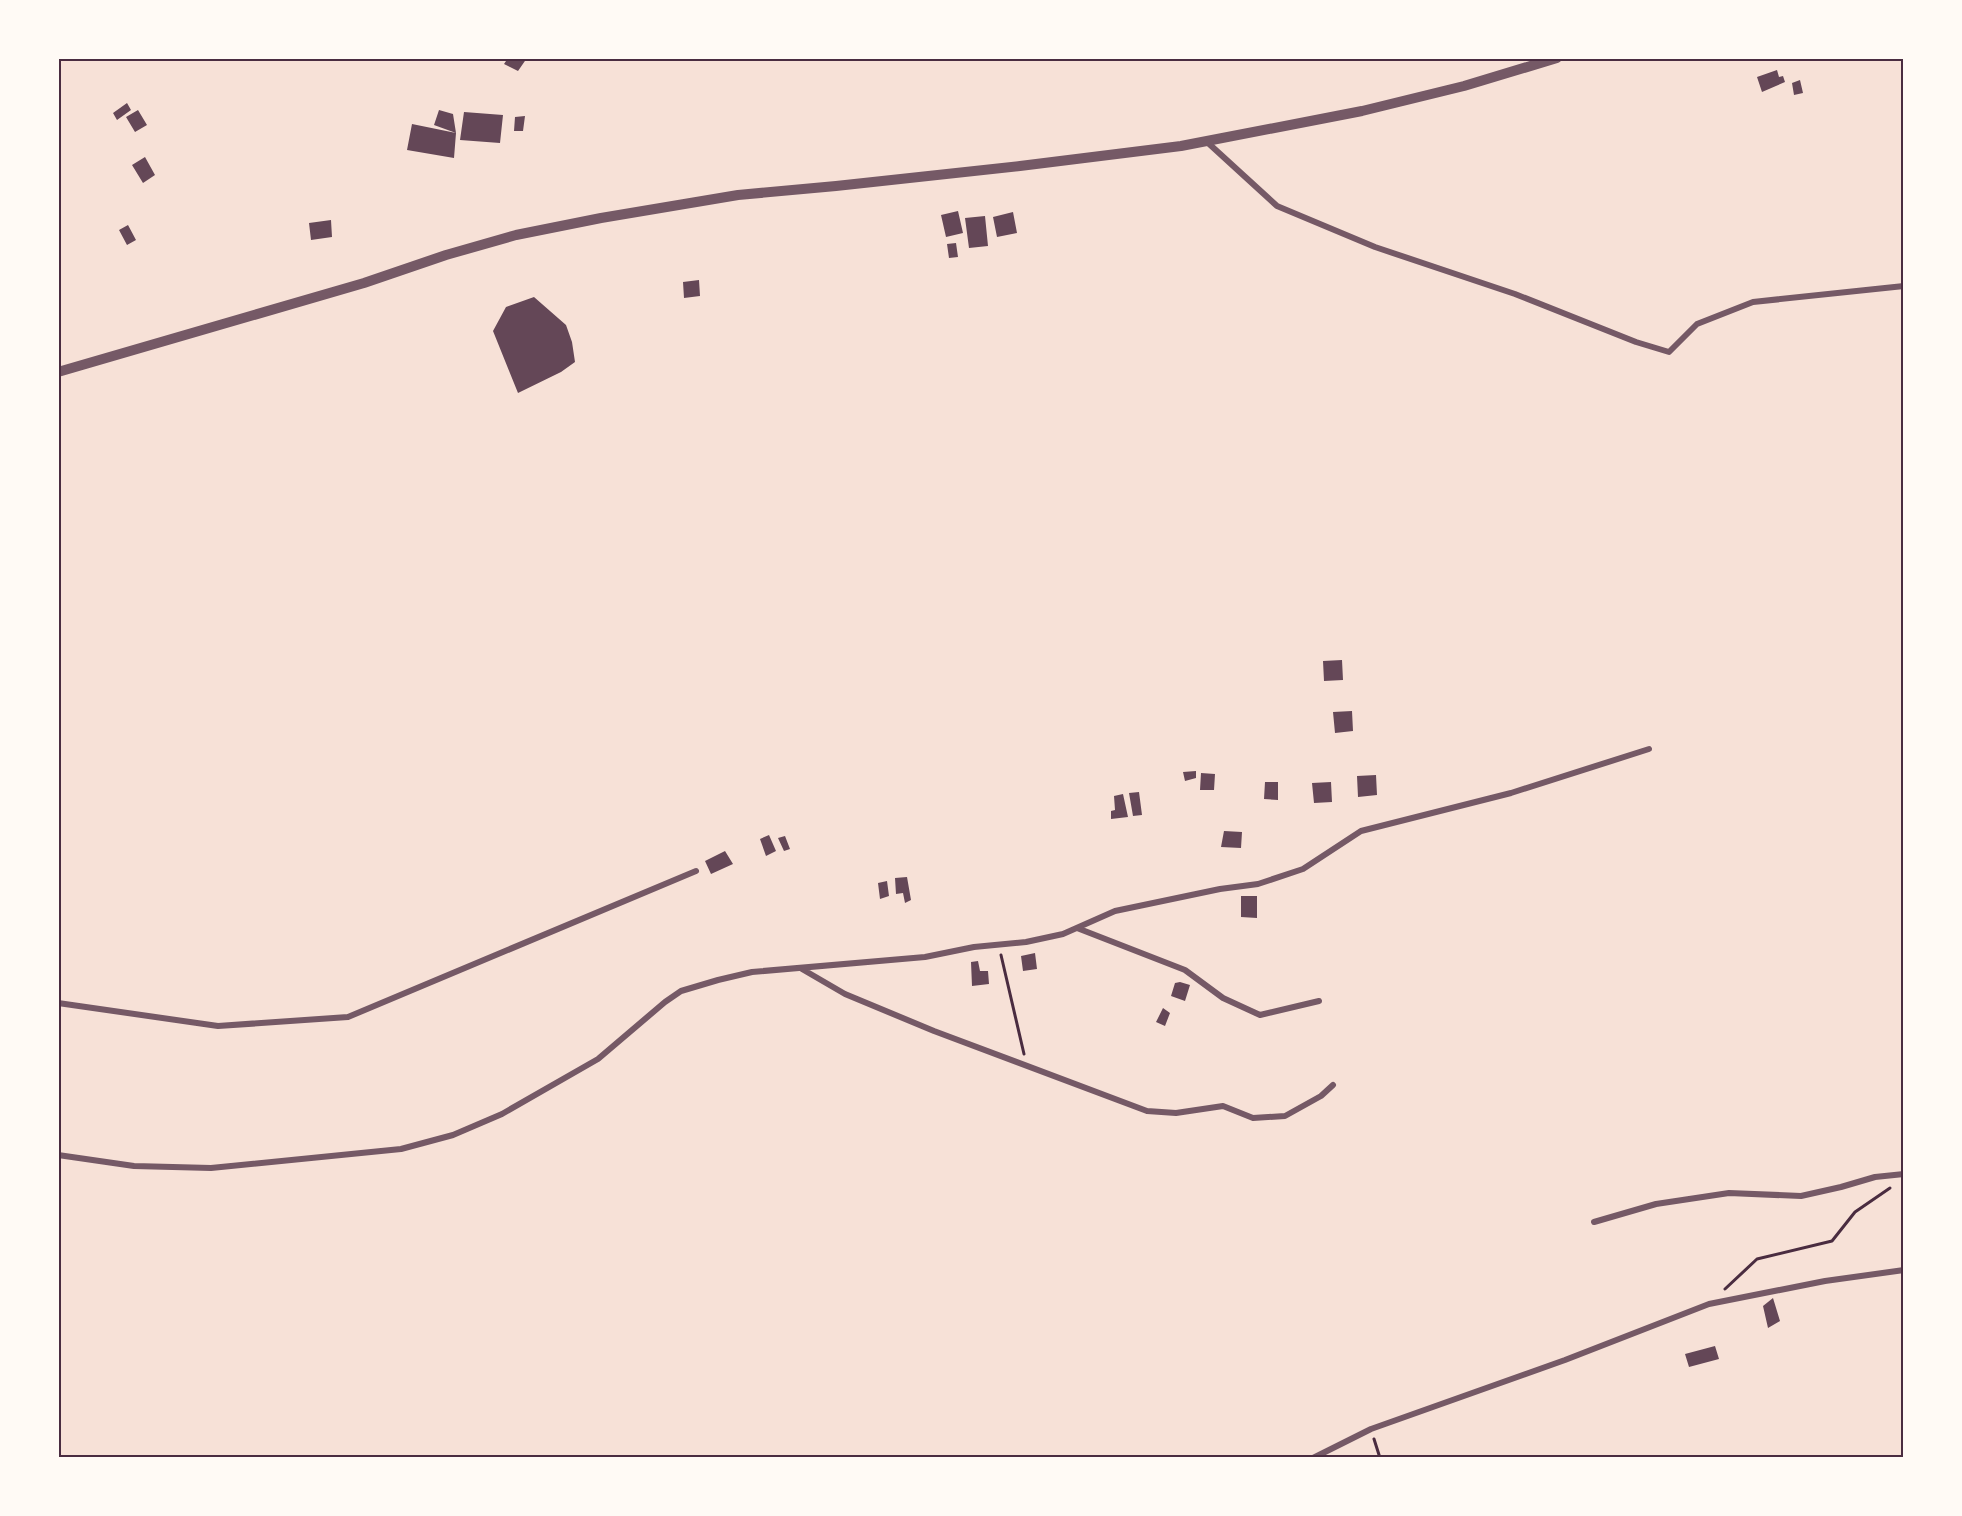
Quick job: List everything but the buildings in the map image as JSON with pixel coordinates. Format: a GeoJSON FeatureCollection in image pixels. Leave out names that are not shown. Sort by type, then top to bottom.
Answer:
{"type":"FeatureCollection","features":[{"type":"Feature","properties":{"kind":"street"},"geometry":{"type":"LineString","coordinates":[[58,372],[364,283],[456,252],[516,235],[738,195],[1020,166],[1207,142],[1362,111],[1464,86],[1557,58]]}},
{"type":"Feature","properties":{"kind":"street"},"geometry":{"type":"LineString","coordinates":[[1207,142],[1277,206],[1375,247],[1515,294],[1636,342],[1669,352],[1697,324],[1753,302],[1904,286]]}},
{"type":"Feature","properties":{"kind":"street"},"geometry":{"type":"LineString","coordinates":[[58,1155],[134,1166],[211,1168],[401,1149],[453,1135],[502,1114],[598,1059],[665,1002],[681,992],[718,980],[752,972],[925,957],[974,947],[1026,942],[1063,934],[1115,911],[1220,889],[1258,884],[1303,869],[1361,831],[1510,793],[1649,749]]}},
{"type":"Feature","properties":{"kind":"street"},"geometry":{"type":"LineString","coordinates":[[58,1003],[218,1026],[348,1017],[696,871]]}},
{"type":"Feature","properties":{"kind":"street"},"geometry":{"type":"LineString","coordinates":[[1076,928],[1185,970],[1223,998],[1260,1015],[1319,1001]]}},
{"type":"Feature","properties":{"kind":"street"},"geometry":{"type":"LineString","coordinates":[[801,968],[845,994],[934,1031],[1147,1111],[1176,1113],[1223,1106],[1253,1118],[1285,1116],[1321,1096],[1333,1085]]}},
{"type":"Feature","properties":{"kind":"street"},"geometry":{"type":"LineString","coordinates":[[1594,1222],[1656,1204],[1729,1193],[1801,1196],[1875,1176],[1904,1174]]}},
{"type":"Feature","properties":{"kind":"street"},"geometry":{"type":"LineString","coordinates":[[1313,1458],[1371,1429],[1565,1360],[1709,1304],[1825,1281],[1904,1270]]}},
{"type":"Feature","properties":{"kind":"path"},"geometry":{"type":"LineString","coordinates":[[999,945],[1025,1064]]}},
{"type":"Feature","properties":{"kind":"path"},"geometry":{"type":"LineString","coordinates":[[1709,1304],[1757,1258],[1832,1241],[1855,1212],[1894,1185]]}},
{"type":"Feature","properties":{"kind":"path"},"geometry":{"type":"LineString","coordinates":[[1371,1429],[1380,1458]]}}]}
